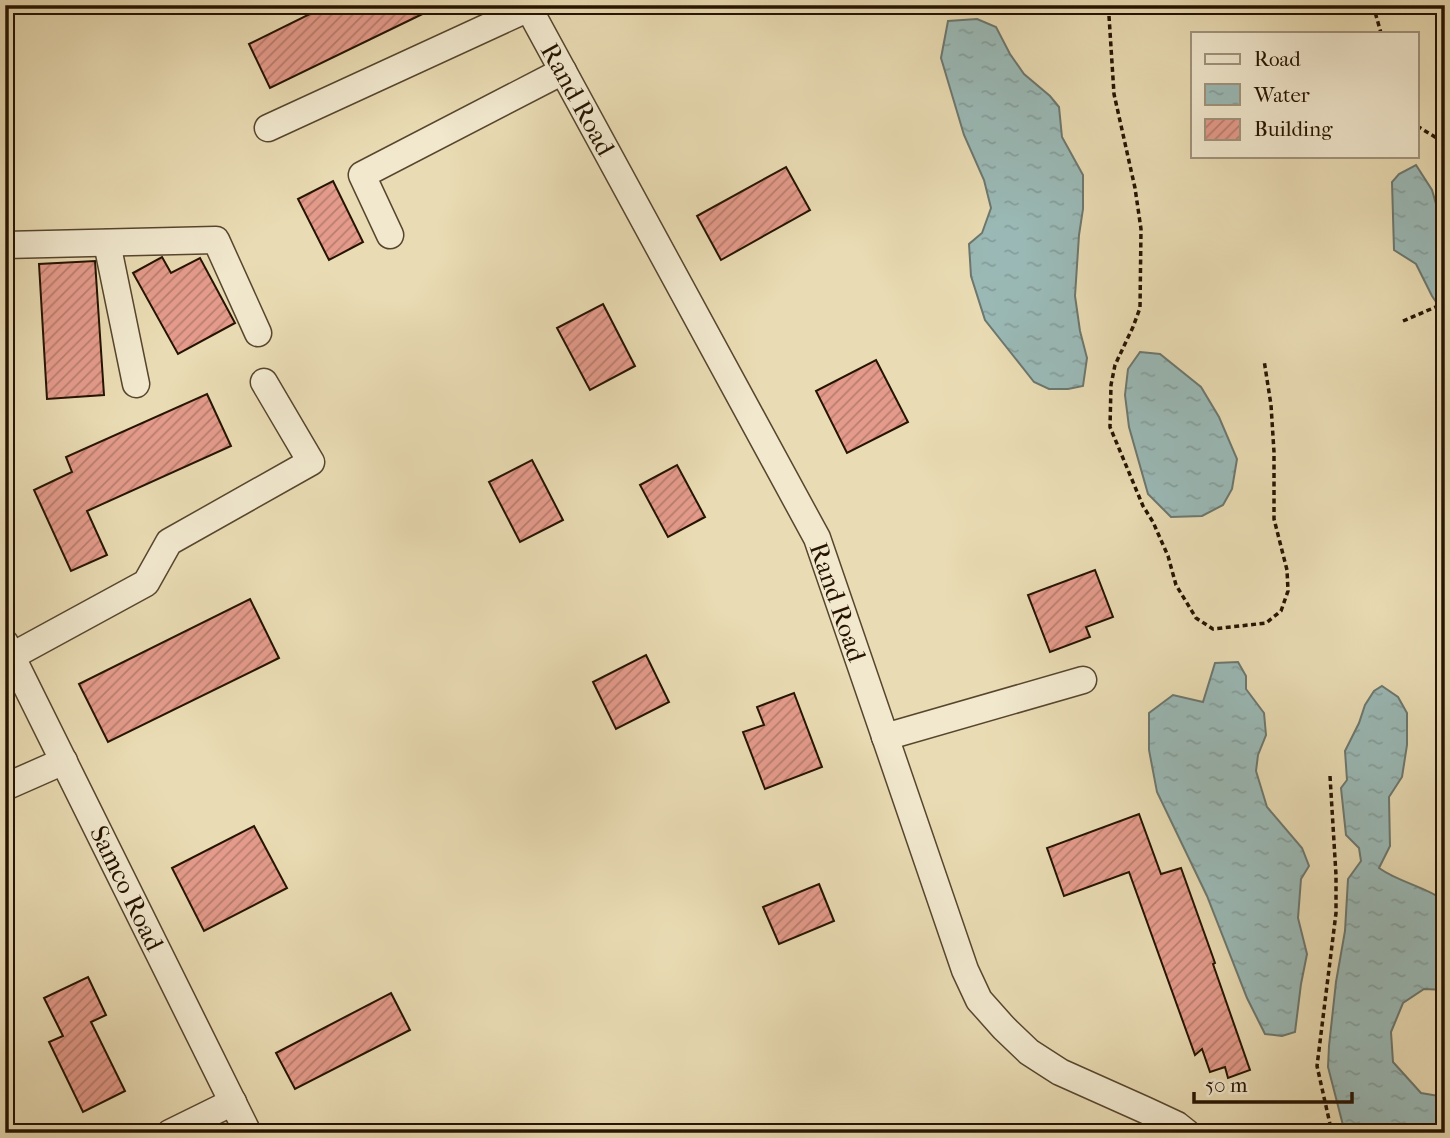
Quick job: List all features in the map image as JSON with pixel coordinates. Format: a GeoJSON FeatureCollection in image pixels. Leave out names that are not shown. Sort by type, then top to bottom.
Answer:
{"type":"FeatureCollection","features":[{"type":"Feature","properties":{"kind":"street","name":"Rand Road"},"geometry":{"type":"LineString","coordinates":[[528,7],[817,538],[965,970],[979,1000],[1029,1052],[1060,1072],[1177,1125],[1187,1133]]}},
{"type":"Feature","properties":{"kind":"street"},"geometry":{"type":"LineString","coordinates":[[268,128],[528,7]]}},
{"type":"Feature","properties":{"kind":"street"},"geometry":{"type":"LineString","coordinates":[[390,235],[362,175],[563,71]]}},
{"type":"Feature","properties":{"kind":"street"},"geometry":{"type":"LineString","coordinates":[[5,245],[216,240],[258,333]]}},
{"type":"Feature","properties":{"kind":"street"},"geometry":{"type":"LineString","coordinates":[[107,243],[136,384]]}},
{"type":"Feature","properties":{"kind":"street"},"geometry":{"type":"LineString","coordinates":[[9,649],[146,583],[169,542],[311,462],[264,382]]}},
{"type":"Feature","properties":{"kind":"street","name":"Samco Road"},"geometry":{"type":"LineString","coordinates":[[9,649],[248,1133]]}},
{"type":"Feature","properties":{"kind":"street"},"geometry":{"type":"LineString","coordinates":[[885,737],[1083,680]]}},
{"type":"Feature","properties":{"kind":"street"},"geometry":{"type":"LineString","coordinates":[[5,787],[64,761]]}},
{"type":"Feature","properties":{"kind":"street"},"geometry":{"type":"LineString","coordinates":[[170,1133],[233,1102]]}},
{"type":"Feature","properties":{"kind":"path"},"geometry":{"type":"LineString","coordinates":[[1373,5],[1381,32]]}},
{"type":"Feature","properties":{"kind":"path"},"geometry":{"type":"LineString","coordinates":[[1109,16],[1114,94],[1135,188],[1141,229],[1140,308],[1115,365],[1111,385],[1110,427],[1143,506],[1168,556],[1176,585],[1196,618],[1213,629],[1266,623],[1281,611],[1288,592],[1287,570],[1274,519],[1271,405],[1264,360]]}},
{"type":"Feature","properties":{"kind":"path"},"geometry":{"type":"LineString","coordinates":[[1418,127],[1445,143]]}},
{"type":"Feature","properties":{"kind":"path"},"geometry":{"type":"LineString","coordinates":[[1402,321],[1445,303]]}},
{"type":"Feature","properties":{"kind":"path"},"geometry":{"type":"LineString","coordinates":[[1330,776],[1336,913],[1317,1066],[1332,1133]]}},
{"type":"Feature","properties":{"kind":"water"},"geometry":{"type":"Polygon","coordinates":[[[977,19],[996,27],[1024,74],[1059,107],[1062,137],[1083,175],[1083,209],[1075,296],[1087,358],[1083,386],[1049,389],[1034,382],[985,320],[971,276],[969,244],[982,233],[991,208],[984,180],[964,135],[941,58],[948,21],[977,19]]]}},
{"type":"Feature","properties":{"kind":"water"},"geometry":{"type":"Polygon","coordinates":[[[1416,165],[1432,190],[1445,235],[1445,315],[1416,264],[1394,250],[1392,182],[1399,174],[1416,165]]]}},
{"type":"Feature","properties":{"kind":"water"},"geometry":{"type":"Polygon","coordinates":[[[1140,352],[1160,354],[1201,387],[1219,417],[1237,459],[1232,489],[1223,505],[1202,516],[1171,517],[1148,494],[1129,427],[1125,395],[1128,369],[1140,352]]]}},
{"type":"Feature","properties":{"kind":"water"},"geometry":{"type":"Polygon","coordinates":[[[1238,662],[1246,676],[1246,689],[1264,713],[1266,735],[1258,755],[1256,771],[1267,807],[1302,848],[1309,866],[1301,879],[1298,918],[1307,954],[1295,1032],[1282,1036],[1265,1034],[1247,998],[1207,896],[1157,792],[1149,750],[1149,713],[1173,695],[1203,702],[1215,663],[1238,662]]]}},
{"type":"Feature","properties":{"kind":"water"},"geometry":{"type":"Polygon","coordinates":[[[1382,686],[1398,697],[1407,713],[1407,745],[1402,777],[1389,797],[1390,846],[1379,868],[1445,901],[1445,990],[1424,989],[1403,1003],[1391,1032],[1393,1062],[1421,1093],[1445,1097],[1445,1133],[1345,1133],[1328,1067],[1336,982],[1345,931],[1348,879],[1361,861],[1359,848],[1346,835],[1341,788],[1347,780],[1345,751],[1365,705],[1374,691],[1382,686]]]}},
{"type":"Feature","properties":{"kind":"building"},"geometry":{"type":"Polygon","coordinates":[[[328,5],[441,5],[270,88],[249,44],[328,5]]]}},
{"type":"Feature","properties":{"kind":"building"},"geometry":{"type":"Polygon","coordinates":[[[786,167],[810,210],[721,260],[697,216],[786,167]]]}},
{"type":"Feature","properties":{"kind":"building"},"geometry":{"type":"Polygon","coordinates":[[[333,181],[363,242],[329,260],[298,199],[333,181]]]}},
{"type":"Feature","properties":{"kind":"building"},"geometry":{"type":"Polygon","coordinates":[[[162,257],[171,273],[200,258],[235,323],[178,354],[133,273],[162,257]]]}},
{"type":"Feature","properties":{"kind":"building"},"geometry":{"type":"Polygon","coordinates":[[[95,261],[104,395],[47,399],[39,264],[95,261]]]}},
{"type":"Feature","properties":{"kind":"building"},"geometry":{"type":"Polygon","coordinates":[[[603,304],[635,366],[590,390],[557,328],[603,304]]]}},
{"type":"Feature","properties":{"kind":"building"},"geometry":{"type":"Polygon","coordinates":[[[876,360],[908,422],[847,453],[816,391],[876,360]]]}},
{"type":"Feature","properties":{"kind":"building"},"geometry":{"type":"Polygon","coordinates":[[[207,394],[231,446],[87,511],[107,555],[71,571],[34,490],[72,472],[66,457],[207,394]]]}},
{"type":"Feature","properties":{"kind":"building"},"geometry":{"type":"Polygon","coordinates":[[[532,460],[563,520],[520,542],[489,482],[532,460]]]}},
{"type":"Feature","properties":{"kind":"building"},"geometry":{"type":"Polygon","coordinates":[[[677,465],[705,517],[668,537],[640,485],[677,465]]]}},
{"type":"Feature","properties":{"kind":"building"},"geometry":{"type":"Polygon","coordinates":[[[1095,570],[1113,617],[1086,627],[1090,637],[1050,652],[1028,595],[1095,570]]]}},
{"type":"Feature","properties":{"kind":"building"},"geometry":{"type":"Polygon","coordinates":[[[250,599],[279,658],[108,742],[79,684],[250,599]]]}},
{"type":"Feature","properties":{"kind":"building"},"geometry":{"type":"Polygon","coordinates":[[[646,655],[669,702],[616,729],[593,682],[646,655]]]}},
{"type":"Feature","properties":{"kind":"building"},"geometry":{"type":"Polygon","coordinates":[[[794,693],[822,767],[765,789],[743,732],[764,725],[757,707],[794,693]]]}},
{"type":"Feature","properties":{"kind":"building"},"geometry":{"type":"Polygon","coordinates":[[[1139,814],[1161,874],[1181,868],[1250,1070],[1228,1078],[1225,1067],[1210,1072],[1202,1049],[1195,1055],[1129,872],[1064,896],[1047,848],[1139,814]]]}},
{"type":"Feature","properties":{"kind":"building"},"geometry":{"type":"Polygon","coordinates":[[[254,826],[287,888],[204,931],[172,868],[254,826]]]}},
{"type":"Feature","properties":{"kind":"building"},"geometry":{"type":"Polygon","coordinates":[[[819,884],[834,921],[779,944],[763,907],[819,884]]]}},
{"type":"Feature","properties":{"kind":"building"},"geometry":{"type":"Polygon","coordinates":[[[88,977],[106,1015],[91,1022],[125,1091],[83,1112],[49,1042],[63,1036],[44,998],[88,977]]]}},
{"type":"Feature","properties":{"kind":"building"},"geometry":{"type":"Polygon","coordinates":[[[391,993],[410,1030],[295,1089],[276,1053],[391,993]]]}}]}
